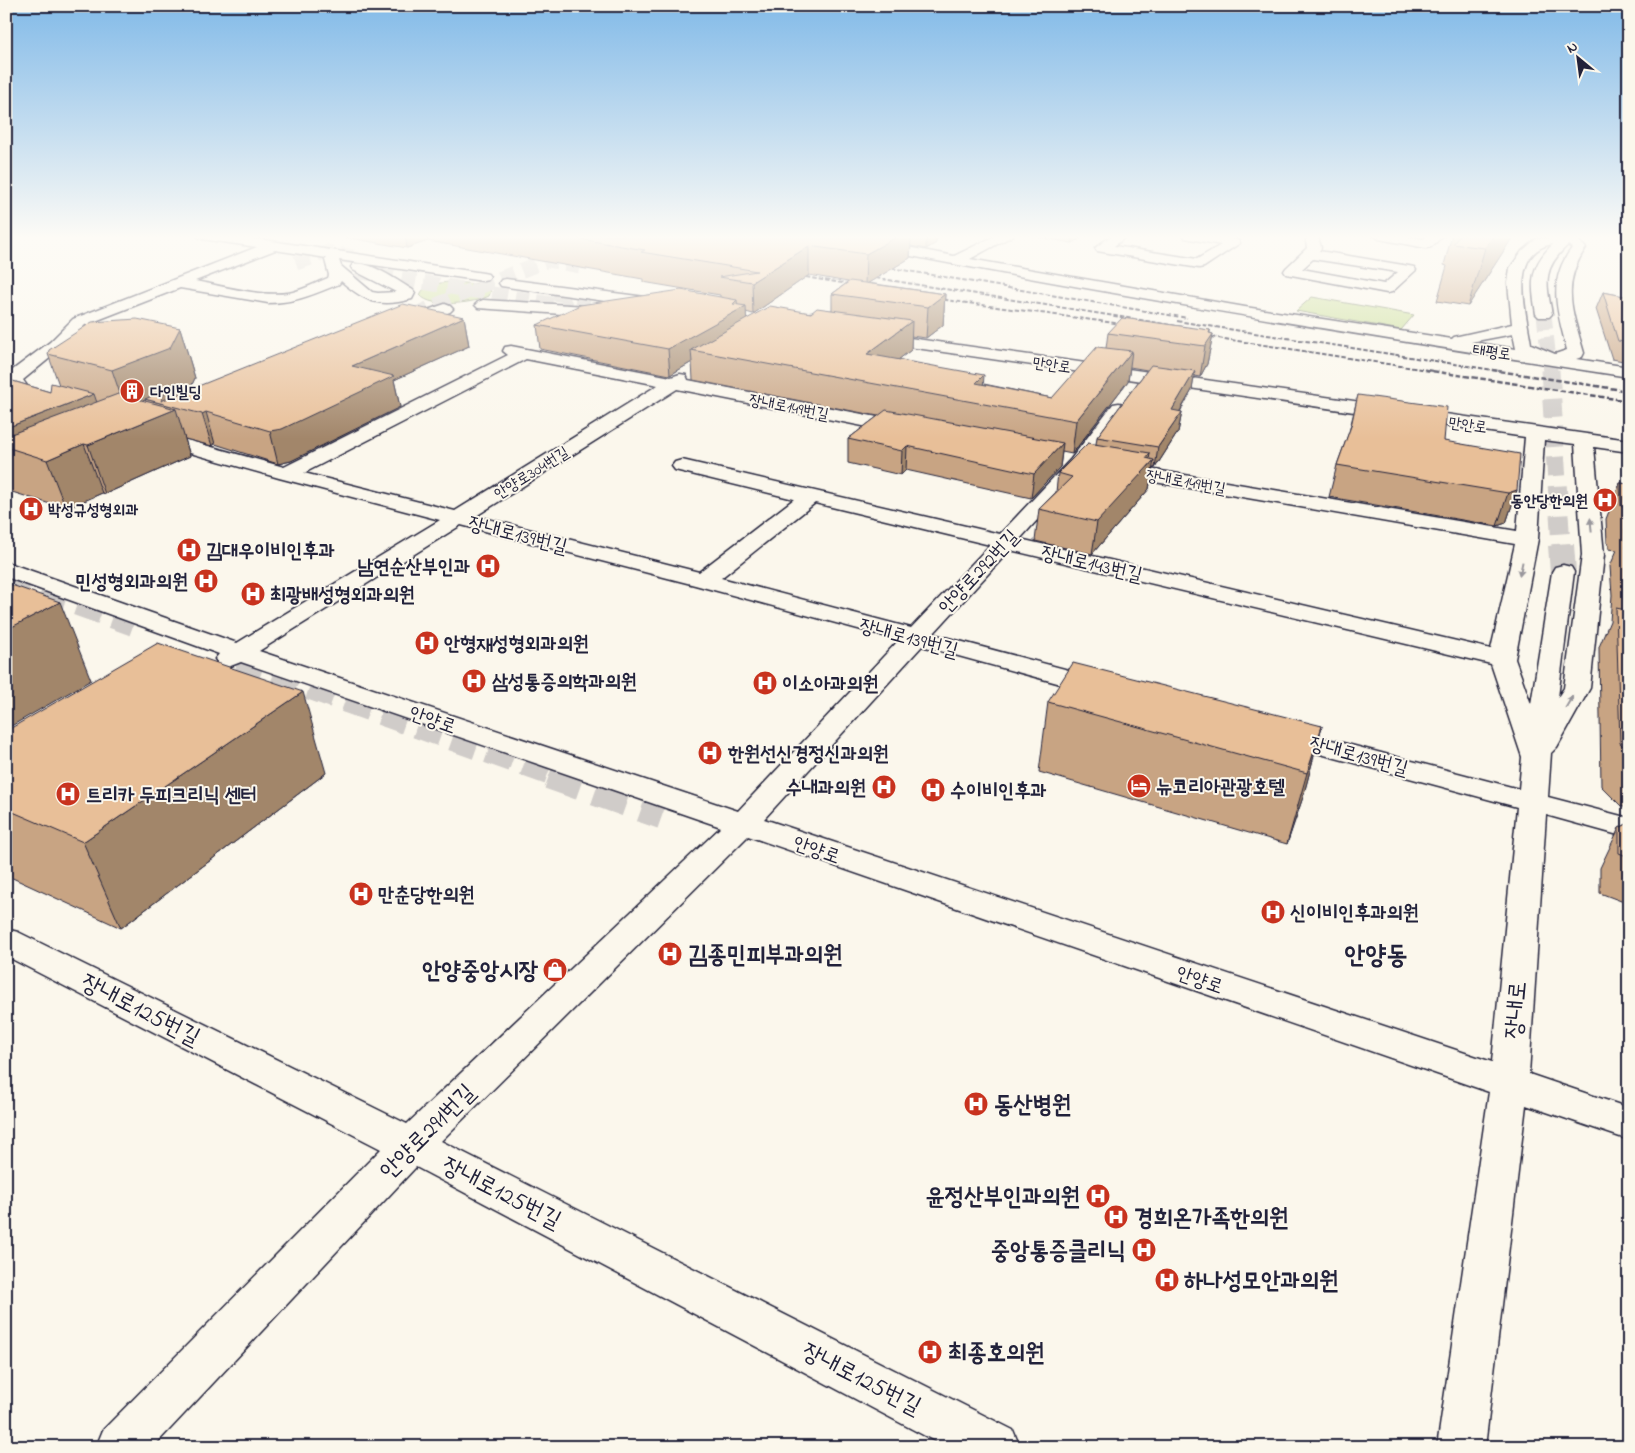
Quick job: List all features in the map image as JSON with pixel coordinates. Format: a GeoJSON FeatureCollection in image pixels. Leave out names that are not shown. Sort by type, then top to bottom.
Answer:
{"type":"FeatureCollection","features":[{"type":"Feature","properties":{"kind":"street"},"geometry":{"type":"LineString","coordinates":[[58,412],[31,404],[10,379],[56,345],[79,322],[128,303]]}},
{"type":"Feature","properties":{"kind":"street"},"geometry":{"type":"LineString","coordinates":[[402,303],[391,319],[487,303]]}},
{"type":"Feature","properties":{"kind":"street"},"geometry":{"type":"LineString","coordinates":[[412,303],[426,308],[544,309],[650,314]]}},
{"type":"Feature","properties":{"kind":"street"},"geometry":{"type":"LineString","coordinates":[[544,309],[565,306],[572,303]]}},
{"type":"Feature","properties":{"kind":"street"},"geometry":{"type":"LineString","coordinates":[[634,316],[676,311],[644,303]]}},
{"type":"Feature","properties":{"kind":"street","name":"태평로"},"geometry":{"type":"LineString","coordinates":[[1201,303],[1443,344],[1629,372]]}},
{"type":"Feature","properties":{"kind":"street"},"geometry":{"type":"LineString","coordinates":[[1518,303],[1523,347],[1554,360],[1576,353],[1565,303]]}},
{"type":"Feature","properties":{"kind":"street"},"geometry":{"type":"LineString","coordinates":[[1542,303],[1544,314]]}},
{"type":"Feature","properties":{"kind":"street"},"geometry":{"type":"LineString","coordinates":[[562,327],[571,323],[618,318]]}},
{"type":"Feature","properties":{"kind":"street"},"geometry":{"type":"LineString","coordinates":[[1443,344],[1522,327]]}},
{"type":"Feature","properties":{"kind":"street","name":"만안로"},"geometry":{"type":"LineString","coordinates":[[861,336],[1534,434],[1629,446]]}},
{"type":"Feature","properties":{"kind":"street"},"geometry":{"type":"LineString","coordinates":[[286,474],[517,353],[536,339]]}},
{"type":"Feature","properties":{"kind":"street","name":"장내로149번길"},"geometry":{"type":"LineString","coordinates":[[517,353],[924,432]]}},
{"type":"Feature","properties":{"kind":"street","name":"안양로304번길"},"geometry":{"type":"LineString","coordinates":[[205,672],[458,518],[698,368]]}},
{"type":"Feature","properties":{"kind":"street","name":"안양로292번길"},"geometry":{"type":"LineString","coordinates":[[743,824],[1006,542],[1069,461],[1142,377]]}},
{"type":"Feature","properties":{"kind":"street","name":"장내로139번길"},"geometry":{"type":"LineString","coordinates":[[158,419],[135,428],[286,474],[703,580],[1127,694]]}},
{"type":"Feature","properties":{"kind":"street"},"geometry":{"type":"LineString","coordinates":[[1534,434],[1527,539],[1502,659],[1536,759]]}},
{"type":"Feature","properties":{"kind":"street"},"geometry":{"type":"LineString","coordinates":[[1536,759],[1577,688],[1602,556],[1584,440]]}},
{"type":"Feature","properties":{"kind":"street","name":"장내로149번길"},"geometry":{"type":"LineString","coordinates":[[1069,461],[1527,539]]}},
{"type":"Feature","properties":{"kind":"street","name":"장내로143번길"},"geometry":{"type":"LineString","coordinates":[[682,466],[1502,659]]}},
{"type":"Feature","properties":{"kind":"street"},"geometry":{"type":"LineString","coordinates":[[703,580],[811,496]]}},
{"type":"Feature","properties":{"kind":"street","name":"안양로"},"geometry":{"type":"LineString","coordinates":[[6,569],[238,652],[1629,1124]]}},
{"type":"Feature","properties":{"kind":"street","name":"장내로"},"geometry":{"type":"LineString","coordinates":[[1461,1447],[1509,1084],[1536,759],[1563,572]]}},
{"type":"Feature","properties":{"kind":"street","name":"장내로139번길"},"geometry":{"type":"LineString","coordinates":[[1262,730],[1629,828]]}},
{"type":"Feature","properties":{"kind":"street","name":"안양로291번길"},"geometry":{"type":"LineString","coordinates":[[120,1447],[410,1145],[743,824]]}},
{"type":"Feature","properties":{"kind":"street","name":"장내로125번길"},"geometry":{"type":"LineString","coordinates":[[6,941],[410,1145],[996,1447]]}},
{"type":"Feature","properties":{"kind":"green space"},"geometry":{"type":"Polygon","coordinates":[[[1305,303],[1345,303],[1414,315],[1401,330],[1296,311],[1305,303]]]}},
{"type":"Feature","properties":{"kind":"building"},"geometry":{"type":"Polygon","coordinates":[[[595,303],[734,303],[733,304],[746,306],[668,349],[537,325],[580,305],[595,303]]]}},
{"type":"Feature","properties":{"kind":"building"},"geometry":{"type":"Polygon","coordinates":[[[897,303],[933,303],[928,307],[897,303]]]}},
{"type":"Feature","properties":{"kind":"building"},"geometry":{"type":"Polygon","coordinates":[[[1606,303],[1629,303],[1629,343],[1618,341],[1606,303]]]}},
{"type":"Feature","properties":{"kind":"building"},"geometry":{"type":"Polygon","coordinates":[[[403,304],[464,317],[352,366],[394,376],[282,429],[270,431],[206,412],[202,414],[145,399],[166,390],[161,401],[403,304]]]}},
{"type":"Feature","properties":{"kind":"building"},"geometry":{"type":"Polygon","coordinates":[[[770,306],[811,313],[817,308],[912,321],[867,354],[984,375],[976,383],[1052,398],[1097,347],[1132,351],[1076,421],[691,350],[770,306]]]}},
{"type":"Feature","properties":{"kind":"building"},"geometry":{"type":"Polygon","coordinates":[[[1122,318],[1210,330],[1209,333],[1213,334],[1205,346],[1108,333],[1122,318]]]}},
{"type":"Feature","properties":{"kind":"building"},"geometry":{"type":"Polygon","coordinates":[[[137,319],[180,328],[170,348],[112,370],[48,354],[49,350],[92,322],[137,319]]]}},
{"type":"Feature","properties":{"kind":"building"},"geometry":{"type":"Polygon","coordinates":[[[1151,365],[1195,371],[1172,410],[1182,412],[1158,447],[1097,437],[1151,365]]]}},
{"type":"Feature","properties":{"kind":"building"},"geometry":{"type":"Polygon","coordinates":[[[6,379],[50,392],[51,383],[94,394],[6,428],[6,379]]]}},
{"type":"Feature","properties":{"kind":"building"},"geometry":{"type":"Polygon","coordinates":[[[118,394],[176,409],[47,460],[6,447],[6,436],[118,394]]]}},
{"type":"Feature","properties":{"kind":"building"},"geometry":{"type":"Polygon","coordinates":[[[1358,395],[1447,407],[1444,441],[1520,454],[1517,490],[1508,493],[1337,465],[1351,426],[1358,395]]]}},
{"type":"Feature","properties":{"kind":"building"},"geometry":{"type":"Polygon","coordinates":[[[886,410],[1063,443],[1034,474],[907,446],[902,451],[848,439],[886,410]]]}},
{"type":"Feature","properties":{"kind":"building"},"geometry":{"type":"Polygon","coordinates":[[[1088,443],[1150,453],[1146,458],[1154,460],[1097,522],[1039,509],[1072,477],[1058,473],[1088,443]]]}},
{"type":"Feature","properties":{"kind":"building"},"geometry":{"type":"Polygon","coordinates":[[[1620,483],[1629,484],[1629,513],[1624,512],[1624,508],[1621,506],[1620,483]]]}},
{"type":"Feature","properties":{"kind":"building"},"geometry":{"type":"Polygon","coordinates":[[[1625,529],[1629,530],[1629,752],[1620,743],[1616,608],[1626,610],[1627,557],[1625,529]]]}},
{"type":"Feature","properties":{"kind":"building"},"geometry":{"type":"Polygon","coordinates":[[[6,583],[60,602],[6,630],[6,583]]]}},
{"type":"Feature","properties":{"kind":"building"},"geometry":{"type":"Polygon","coordinates":[[[158,643],[303,692],[83,842],[6,809],[6,731],[158,643]]]}},
{"type":"Feature","properties":{"kind":"building"},"geometry":{"type":"Polygon","coordinates":[[[1073,663],[1322,726],[1307,773],[1048,702],[1073,663]]]}},
{"type":"Feature","properties":{"kind":"building"},"geometry":{"type":"Polygon","coordinates":[[[1629,823],[1629,857],[1619,853],[1619,828],[1629,823]]]}},
{"type":"Feature","properties":{"kind":"tunnel"},"geometry":{"type":"LineString","coordinates":[[394,324],[442,303]]}},
{"type":"Feature","properties":{"kind":"tunnel"},"geometry":{"type":"LineString","coordinates":[[545,303],[564,306],[570,303]]}},
{"type":"Feature","properties":{"kind":"tunnel"},"geometry":{"type":"LineString","coordinates":[[615,303],[642,307]]}},
{"type":"Feature","properties":{"kind":"tunnel"},"geometry":{"type":"LineString","coordinates":[[1544,314],[1550,371]]}},
{"type":"Feature","properties":{"kind":"tunnel"},"geometry":{"type":"LineString","coordinates":[[1550,370],[1561,546]]}},
{"type":"Feature","properties":{"kind":"tunnel"},"geometry":{"type":"LineString","coordinates":[[1561,545],[1563,572]]}},
{"type":"Feature","properties":{"kind":"tunnel"},"geometry":{"type":"LineString","coordinates":[[6,577],[134,623]]}},
{"type":"Feature","properties":{"kind":"tunnel"},"geometry":{"type":"LineString","coordinates":[[238,661],[554,774]]}},
{"type":"Feature","properties":{"kind":"tunnel"},"geometry":{"type":"LineString","coordinates":[[550,773],[663,813]]}},
{"type":"Feature","properties":{"kind":"railway"},"geometry":{"type":"LineString","coordinates":[[966,303],[1129,325]]}},
{"type":"Feature","properties":{"kind":"railway"},"geometry":{"type":"LineString","coordinates":[[1032,303],[1184,327]]}},
{"type":"Feature","properties":{"kind":"railway"},"geometry":{"type":"LineString","coordinates":[[1097,303],[1187,318]]}},
{"type":"Feature","properties":{"kind":"railway"},"geometry":{"type":"LineString","coordinates":[[1177,321],[1500,371]]}},
{"type":"Feature","properties":{"kind":"railway"},"geometry":{"type":"LineString","coordinates":[[1199,335],[1433,371]]}},
{"type":"Feature","properties":{"kind":"railway"},"geometry":{"type":"LineString","coordinates":[[1425,370],[1629,401]]}},
{"type":"Feature","properties":{"kind":"railway"},"geometry":{"type":"LineString","coordinates":[[1492,370],[1629,391]]}},
{"type":"Feature","properties":{"kind":"place","name":"다인빌딩"},"geometry":{"type":"Point","coordinates":[132,391]}},
{"type":"Feature","properties":{"kind":"place","name":"동안당한의원"},"geometry":{"type":"Point","coordinates":[1605,500]}},
{"type":"Feature","properties":{"kind":"place","name":"박성규성형외과"},"geometry":{"type":"Point","coordinates":[31,509]}},
{"type":"Feature","properties":{"kind":"place","name":"김대우이비인후과"},"geometry":{"type":"Point","coordinates":[189,550]}},
{"type":"Feature","properties":{"kind":"place","name":"남연순산부인과"},"geometry":{"type":"Point","coordinates":[488,566]}},
{"type":"Feature","properties":{"kind":"place","name":"민성형외과의원"},"geometry":{"type":"Point","coordinates":[206,581]}},
{"type":"Feature","properties":{"kind":"place","name":"최광배성형외과의원"},"geometry":{"type":"Point","coordinates":[253,594]}},
{"type":"Feature","properties":{"kind":"place","name":"안형재성형외과의원"},"geometry":{"type":"Point","coordinates":[427,643]}},
{"type":"Feature","properties":{"kind":"place","name":"삼성통증의학과의원"},"geometry":{"type":"Point","coordinates":[474,681]}},
{"type":"Feature","properties":{"kind":"place","name":"이소아과의원"},"geometry":{"type":"Point","coordinates":[765,683]}},
{"type":"Feature","properties":{"kind":"place","name":"한원선신경정신과의원"},"geometry":{"type":"Point","coordinates":[710,753]}},
{"type":"Feature","properties":{"kind":"place","name":"뉴코리아관광호텔"},"geometry":{"type":"Point","coordinates":[1139,786]}},
{"type":"Feature","properties":{"kind":"place","name":"수내과의원"},"geometry":{"type":"Point","coordinates":[884,787]}},
{"type":"Feature","properties":{"kind":"place","name":"수이비인후과"},"geometry":{"type":"Point","coordinates":[933,790]}},
{"type":"Feature","properties":{"kind":"place","name":"트리카 두피크리닉 센터"},"geometry":{"type":"Point","coordinates":[68,794]}},
{"type":"Feature","properties":{"kind":"place","name":"만춘당한의원"},"geometry":{"type":"Point","coordinates":[361,894]}},
{"type":"Feature","properties":{"kind":"place","name":"신이비인후과의원"},"geometry":{"type":"Point","coordinates":[1273,912]}},
{"type":"Feature","properties":{"kind":"place","name":"김종민피부과의원"},"geometry":{"type":"Point","coordinates":[670,954]}},
{"type":"Feature","properties":{"kind":"place","name":"안양중앙시장"},"geometry":{"type":"Point","coordinates":[555,970]}},
{"type":"Feature","properties":{"kind":"place","name":"동산병원"},"geometry":{"type":"Point","coordinates":[976,1104]}},
{"type":"Feature","properties":{"kind":"place","name":"윤정산부인과의원"},"geometry":{"type":"Point","coordinates":[1098,1196]}},
{"type":"Feature","properties":{"kind":"place","name":"경희온가족한의원"},"geometry":{"type":"Point","coordinates":[1116,1217]}},
{"type":"Feature","properties":{"kind":"place","name":"중앙통증클리닉"},"geometry":{"type":"Point","coordinates":[1144,1250]}},
{"type":"Feature","properties":{"kind":"place","name":"하나성모안과의원"},"geometry":{"type":"Point","coordinates":[1167,1280]}},
{"type":"Feature","properties":{"kind":"place","name":"최종호의원"},"geometry":{"type":"Point","coordinates":[930,1352]}},
{"type":"Feature","properties":{"kind":"district","name":"안양동"},"geometry":{"type":"Point","coordinates":[1376,954]}}]}
